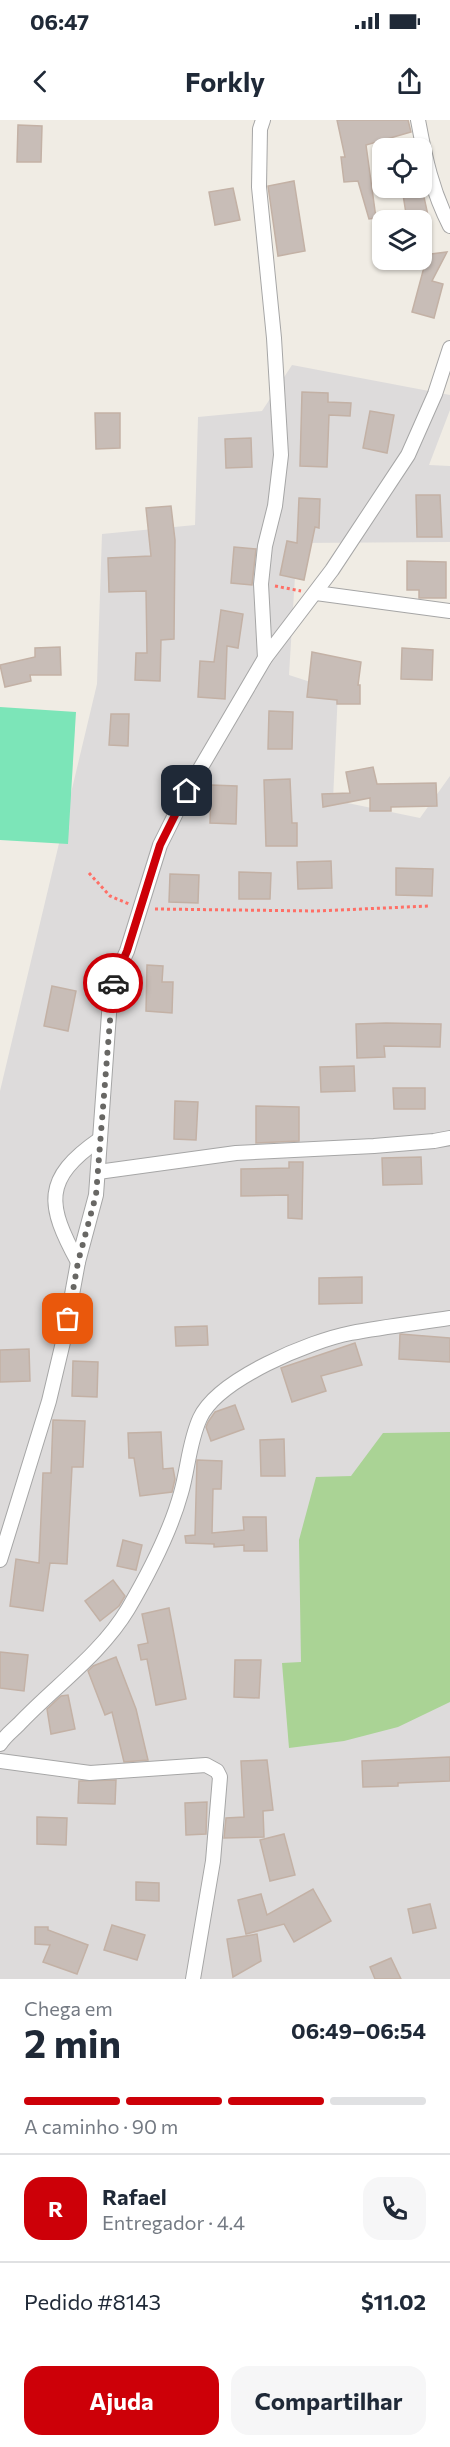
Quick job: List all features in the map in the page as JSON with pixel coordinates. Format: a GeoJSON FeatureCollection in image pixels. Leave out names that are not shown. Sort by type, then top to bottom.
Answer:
{"type":"FeatureCollection","features":[{"type":"Feature","properties":{"kind":"street"},"geometry":{"type":"LineString","coordinates":[[262,120],[259,187],[274,338],[281,455],[275,506],[265,546],[261,584],[265,658]]}},
{"type":"Feature","properties":{"kind":"street"},"geometry":{"type":"LineString","coordinates":[[418,120],[436,200],[450,226]]}},
{"type":"Feature","properties":{"kind":"street"},"geometry":{"type":"LineString","coordinates":[[0,1560],[49,1401],[64,1338],[78,1262],[96,1195],[111,986],[127,951],[160,845],[187,791],[265,658],[316,593],[389,488],[408,455],[435,394],[450,348]]}},
{"type":"Feature","properties":{"kind":"street"},"geometry":{"type":"LineString","coordinates":[[316,593],[450,611]]}},
{"type":"Feature","properties":{"kind":"street"},"geometry":{"type":"LineString","coordinates":[[98,1172],[236,1154],[374,1146],[450,1138]]}},
{"type":"Feature","properties":{"kind":"street"},"geometry":{"type":"LineString","coordinates":[[78,1262],[60,1230],[55,1206],[56,1190],[72,1162],[100,1139]]}},
{"type":"Feature","properties":{"kind":"street"},"geometry":{"type":"LineString","coordinates":[[0,1744],[108,1636],[127,1610],[173,1517],[182,1492],[192,1439],[200,1418],[210,1402],[258,1368],[304,1349],[349,1334],[450,1318]]}},
{"type":"Feature","properties":{"kind":"street"},"geometry":{"type":"LineString","coordinates":[[0,1761],[90,1773],[206,1765],[217,1771],[220,1777],[213,1861],[193,1979]]}},
{"type":"Feature","properties":{"kind":"path"},"geometry":{"type":"LineString","coordinates":[[261,584],[316,593]]}},
{"type":"Feature","properties":{"kind":"path"},"geometry":{"type":"LineString","coordinates":[[89,873],[110,896],[140,909],[317,911],[429,906]]}},
{"type":"Feature","properties":{"kind":"shaded area"},"geometry":{"type":"Polygon","coordinates":[[[292,365],[450,395],[450,410],[429,465],[450,466],[450,542],[297,543],[289,675],[338,691],[333,800],[420,818],[450,776],[450,1979],[0,1979],[0,1091],[97,684],[102,534],[195,525],[198,417],[262,411],[292,365]]]}},
{"type":"Feature","properties":{"kind":"green space"},"geometry":{"type":"Polygon","coordinates":[[[0,707],[76,712],[68,844],[0,840],[0,707]]]}},
{"type":"Feature","properties":{"kind":"green space"},"geometry":{"type":"Polygon","coordinates":[[[450,1432],[450,1702],[398,1727],[344,1741],[289,1748],[282,1663],[301,1662],[299,1540],[316,1477],[351,1476],[383,1433],[450,1432]]]}},
{"type":"Feature","properties":{"kind":"building"},"geometry":{"type":"Polygon","coordinates":[[[337,120],[408,120],[411,132],[390,138],[372,138],[372,143],[366,145],[375,210],[372,210],[372,219],[369,219],[358,181],[344,182],[341,157],[345,157],[337,120]]]}},
{"type":"Feature","properties":{"kind":"building"},"geometry":{"type":"Polygon","coordinates":[[[18,125],[42,126],[41,162],[17,162],[18,125]]]}},
{"type":"Feature","properties":{"kind":"building"},"geometry":{"type":"Polygon","coordinates":[[[294,181],[305,251],[278,256],[268,186],[294,181]]]}},
{"type":"Feature","properties":{"kind":"building"},"geometry":{"type":"Polygon","coordinates":[[[233,188],[240,220],[215,225],[209,192],[233,188]]]}},
{"type":"Feature","properties":{"kind":"building"},"geometry":{"type":"Polygon","coordinates":[[[404,198],[424,198],[427,210],[405,210],[404,198]]]}},
{"type":"Feature","properties":{"kind":"building"},"geometry":{"type":"Polygon","coordinates":[[[447,252],[432,281],[443,284],[434,318],[412,312],[423,270],[432,270],[432,254],[447,252]]]}},
{"type":"Feature","properties":{"kind":"building"},"geometry":{"type":"Polygon","coordinates":[[[302,392],[328,393],[328,402],[351,403],[350,416],[329,415],[327,467],[300,466],[302,392]]]}},
{"type":"Feature","properties":{"kind":"building"},"geometry":{"type":"Polygon","coordinates":[[[370,411],[394,415],[387,453],[363,448],[370,411]]]}},
{"type":"Feature","properties":{"kind":"building"},"geometry":{"type":"Polygon","coordinates":[[[95,413],[120,413],[120,448],[96,449],[95,413]]]}},
{"type":"Feature","properties":{"kind":"building"},"geometry":{"type":"Polygon","coordinates":[[[251,438],[252,467],[226,468],[225,439],[251,438]]]}},
{"type":"Feature","properties":{"kind":"building"},"geometry":{"type":"Polygon","coordinates":[[[416,495],[440,495],[442,537],[417,537],[416,495]]]}},
{"type":"Feature","properties":{"kind":"building"},"geometry":{"type":"Polygon","coordinates":[[[299,498],[320,499],[319,528],[315,527],[304,580],[280,575],[287,541],[297,543],[299,498]]]}},
{"type":"Feature","properties":{"kind":"building"},"geometry":{"type":"Polygon","coordinates":[[[171,506],[175,540],[174,639],[161,640],[160,681],[135,680],[136,653],[147,653],[146,591],[109,592],[108,558],[151,556],[146,508],[171,506]]]}},
{"type":"Feature","properties":{"kind":"building"},"geometry":{"type":"Polygon","coordinates":[[[234,547],[256,549],[252,585],[231,583],[234,547]]]}},
{"type":"Feature","properties":{"kind":"building"},"geometry":{"type":"Polygon","coordinates":[[[407,561],[446,562],[446,598],[419,598],[419,590],[407,590],[407,561]]]}},
{"type":"Feature","properties":{"kind":"building"},"geometry":{"type":"Polygon","coordinates":[[[221,610],[243,614],[238,648],[227,646],[225,699],[198,697],[200,661],[214,662],[221,610]]]}},
{"type":"Feature","properties":{"kind":"building"},"geometry":{"type":"Polygon","coordinates":[[[60,647],[61,675],[30,675],[31,681],[5,687],[0,665],[35,657],[35,648],[60,647]]]}},
{"type":"Feature","properties":{"kind":"building"},"geometry":{"type":"Polygon","coordinates":[[[402,648],[433,650],[432,680],[401,679],[402,648]]]}},
{"type":"Feature","properties":{"kind":"building"},"geometry":{"type":"Polygon","coordinates":[[[312,652],[361,662],[358,685],[360,685],[360,704],[337,704],[337,700],[307,697],[312,652]]]}},
{"type":"Feature","properties":{"kind":"building"},"geometry":{"type":"Polygon","coordinates":[[[269,711],[293,712],[292,749],[268,749],[269,711]]]}},
{"type":"Feature","properties":{"kind":"building"},"geometry":{"type":"Polygon","coordinates":[[[111,714],[129,714],[128,746],[109,745],[111,714]]]}},
{"type":"Feature","properties":{"kind":"building"},"geometry":{"type":"Polygon","coordinates":[[[373,767],[377,784],[436,783],[437,806],[391,807],[391,811],[370,811],[370,798],[323,807],[322,794],[350,793],[346,772],[373,767]]]}},
{"type":"Feature","properties":{"kind":"building"},"geometry":{"type":"Polygon","coordinates":[[[290,779],[292,823],[297,823],[297,846],[266,846],[264,780],[290,779]]]}},
{"type":"Feature","properties":{"kind":"building"},"geometry":{"type":"Polygon","coordinates":[[[211,785],[237,786],[236,824],[210,823],[211,785]]]}},
{"type":"Feature","properties":{"kind":"building"},"geometry":{"type":"Polygon","coordinates":[[[331,861],[332,888],[298,889],[297,862],[331,861]]]}},
{"type":"Feature","properties":{"kind":"building"},"geometry":{"type":"Polygon","coordinates":[[[396,868],[433,869],[432,896],[396,895],[396,868]]]}},
{"type":"Feature","properties":{"kind":"building"},"geometry":{"type":"Polygon","coordinates":[[[239,872],[271,873],[270,899],[239,899],[239,872]]]}},
{"type":"Feature","properties":{"kind":"building"},"geometry":{"type":"Polygon","coordinates":[[[170,874],[199,875],[198,903],[169,902],[170,874]]]}},
{"type":"Feature","properties":{"kind":"building"},"geometry":{"type":"Polygon","coordinates":[[[147,965],[163,966],[162,982],[173,982],[172,1013],[146,1011],[147,965]]]}},
{"type":"Feature","properties":{"kind":"building"},"geometry":{"type":"Polygon","coordinates":[[[52,986],[76,991],[68,1031],[44,1026],[52,986]]]}},
{"type":"Feature","properties":{"kind":"building"},"geometry":{"type":"Polygon","coordinates":[[[356,1024],[441,1024],[440,1047],[384,1046],[385,1057],[357,1058],[356,1024]]]}},
{"type":"Feature","properties":{"kind":"building"},"geometry":{"type":"Polygon","coordinates":[[[354,1066],[355,1091],[321,1092],[320,1067],[354,1066]]]}},
{"type":"Feature","properties":{"kind":"building"},"geometry":{"type":"Polygon","coordinates":[[[393,1088],[425,1088],[425,1109],[394,1109],[393,1088]]]}},
{"type":"Feature","properties":{"kind":"building"},"geometry":{"type":"Polygon","coordinates":[[[175,1101],[198,1102],[196,1140],[174,1139],[175,1101]]]}},
{"type":"Feature","properties":{"kind":"building"},"geometry":{"type":"Polygon","coordinates":[[[256,1106],[299,1107],[299,1141],[256,1143],[256,1106]]]}},
{"type":"Feature","properties":{"kind":"building"},"geometry":{"type":"Polygon","coordinates":[[[421,1157],[422,1184],[383,1185],[382,1158],[421,1157]]]}},
{"type":"Feature","properties":{"kind":"building"},"geometry":{"type":"Polygon","coordinates":[[[289,1162],[303,1162],[302,1219],[288,1218],[288,1195],[241,1196],[241,1169],[289,1168],[289,1162]]]}},
{"type":"Feature","properties":{"kind":"building"},"geometry":{"type":"Polygon","coordinates":[[[362,1277],[362,1303],[319,1304],[319,1278],[362,1277]]]}},
{"type":"Feature","properties":{"kind":"building"},"geometry":{"type":"Polygon","coordinates":[[[207,1326],[208,1345],[176,1346],[175,1327],[207,1326]]]}},
{"type":"Feature","properties":{"kind":"building"},"geometry":{"type":"Polygon","coordinates":[[[400,1334],[450,1338],[450,1362],[399,1359],[400,1334]]]}},
{"type":"Feature","properties":{"kind":"building"},"geometry":{"type":"Polygon","coordinates":[[[355,1343],[362,1365],[321,1376],[326,1391],[292,1402],[281,1368],[355,1343]]]}},
{"type":"Feature","properties":{"kind":"building"},"geometry":{"type":"Polygon","coordinates":[[[29,1349],[30,1381],[0,1382],[0,1350],[29,1349]]]}},
{"type":"Feature","properties":{"kind":"building"},"geometry":{"type":"Polygon","coordinates":[[[73,1361],[98,1362],[97,1397],[72,1396],[73,1361]]]}},
{"type":"Feature","properties":{"kind":"building"},"geometry":{"type":"Polygon","coordinates":[[[235,1405],[244,1429],[211,1441],[206,1427],[208,1422],[215,1412],[235,1405]]]}},
{"type":"Feature","properties":{"kind":"building"},"geometry":{"type":"Polygon","coordinates":[[[53,1420],[85,1421],[83,1467],[72,1467],[67,1564],[50,1563],[43,1611],[10,1606],[16,1559],[39,1563],[43,1473],[51,1473],[53,1420]]]}},
{"type":"Feature","properties":{"kind":"building"},"geometry":{"type":"Polygon","coordinates":[[[161,1432],[163,1469],[173,1468],[175,1479],[172,1492],[140,1496],[134,1458],[129,1458],[128,1433],[161,1432]]]}},
{"type":"Feature","properties":{"kind":"building"},"geometry":{"type":"Polygon","coordinates":[[[284,1439],[285,1476],[261,1476],[260,1440],[284,1439]]]}},
{"type":"Feature","properties":{"kind":"building"},"geometry":{"type":"Polygon","coordinates":[[[197,1460],[222,1461],[221,1489],[213,1489],[212,1533],[244,1530],[243,1517],[266,1517],[267,1551],[244,1551],[244,1545],[214,1547],[214,1544],[186,1543],[185,1536],[195,1535],[197,1460]]]}},
{"type":"Feature","properties":{"kind":"building"},"geometry":{"type":"Polygon","coordinates":[[[123,1540],[142,1545],[136,1570],[117,1566],[123,1540]]]}},
{"type":"Feature","properties":{"kind":"building"},"geometry":{"type":"Polygon","coordinates":[[[113,1580],[125,1596],[119,1606],[100,1621],[85,1601],[113,1580]]]}},
{"type":"Feature","properties":{"kind":"building"},"geometry":{"type":"Polygon","coordinates":[[[169,1608],[186,1699],[156,1705],[147,1659],[141,1660],[138,1645],[148,1643],[142,1614],[169,1608]]]}},
{"type":"Feature","properties":{"kind":"building"},"geometry":{"type":"Polygon","coordinates":[[[0,1652],[28,1655],[24,1691],[0,1688],[0,1652]]]}},
{"type":"Feature","properties":{"kind":"building"},"geometry":{"type":"Polygon","coordinates":[[[116,1657],[136,1709],[148,1760],[124,1762],[112,1712],[105,1715],[88,1671],[93,1666],[116,1657]]]}},
{"type":"Feature","properties":{"kind":"building"},"geometry":{"type":"Polygon","coordinates":[[[235,1660],[261,1660],[259,1698],[234,1697],[235,1660]]]}},
{"type":"Feature","properties":{"kind":"building"},"geometry":{"type":"Polygon","coordinates":[[[68,1695],[75,1729],[51,1734],[47,1709],[61,1696],[68,1695]]]}},
{"type":"Feature","properties":{"kind":"building"},"geometry":{"type":"Polygon","coordinates":[[[450,1757],[450,1781],[363,1787],[362,1761],[450,1757]]]}},
{"type":"Feature","properties":{"kind":"building"},"geometry":{"type":"Polygon","coordinates":[[[267,1760],[273,1810],[263,1811],[264,1837],[224,1838],[226,1818],[244,1817],[241,1761],[267,1760]]]}},
{"type":"Feature","properties":{"kind":"building"},"geometry":{"type":"Polygon","coordinates":[[[116,1780],[115,1804],[78,1803],[79,1781],[116,1780]]]}},
{"type":"Feature","properties":{"kind":"building"},"geometry":{"type":"Polygon","coordinates":[[[207,1802],[206,1834],[186,1835],[185,1803],[207,1802]]]}},
{"type":"Feature","properties":{"kind":"building"},"geometry":{"type":"Polygon","coordinates":[[[37,1817],[67,1818],[66,1845],[37,1844],[37,1817]]]}},
{"type":"Feature","properties":{"kind":"building"},"geometry":{"type":"Polygon","coordinates":[[[284,1834],[295,1875],[270,1881],[260,1840],[284,1834]]]}},
{"type":"Feature","properties":{"kind":"building"},"geometry":{"type":"Polygon","coordinates":[[[136,1882],[159,1883],[159,1901],[136,1900],[136,1882]]]}},
{"type":"Feature","properties":{"kind":"building"},"geometry":{"type":"Polygon","coordinates":[[[313,1889],[331,1921],[294,1942],[284,1924],[246,1934],[238,1900],[261,1894],[267,1915],[313,1889]]]}},
{"type":"Feature","properties":{"kind":"building"},"geometry":{"type":"Polygon","coordinates":[[[430,1904],[436,1928],[413,1933],[408,1909],[430,1904]]]}},
{"type":"Feature","properties":{"kind":"building"},"geometry":{"type":"Polygon","coordinates":[[[112,1925],[145,1935],[137,1960],[104,1950],[112,1925]]]}},
{"type":"Feature","properties":{"kind":"building"},"geometry":{"type":"Polygon","coordinates":[[[35,1927],[48,1927],[48,1930],[88,1945],[77,1974],[43,1962],[50,1945],[35,1944],[35,1927]]]}},
{"type":"Feature","properties":{"kind":"building"},"geometry":{"type":"Polygon","coordinates":[[[257,1934],[261,1961],[233,1977],[227,1939],[257,1934]]]}},
{"type":"Feature","properties":{"kind":"building"},"geometry":{"type":"Polygon","coordinates":[[[391,1958],[401,1979],[375,1979],[370,1967],[391,1958]]]}},
{"type":"Feature","properties":{"kind":"way so far"},"geometry":{"type":"LineString","coordinates":[[68,1319],[78,1262],[96,1195],[113,983]]}},
{"type":"Feature","properties":{"kind":"route"},"geometry":{"type":"LineString","coordinates":[[113,983],[127,951],[160,845],[187,791]]}}]}
